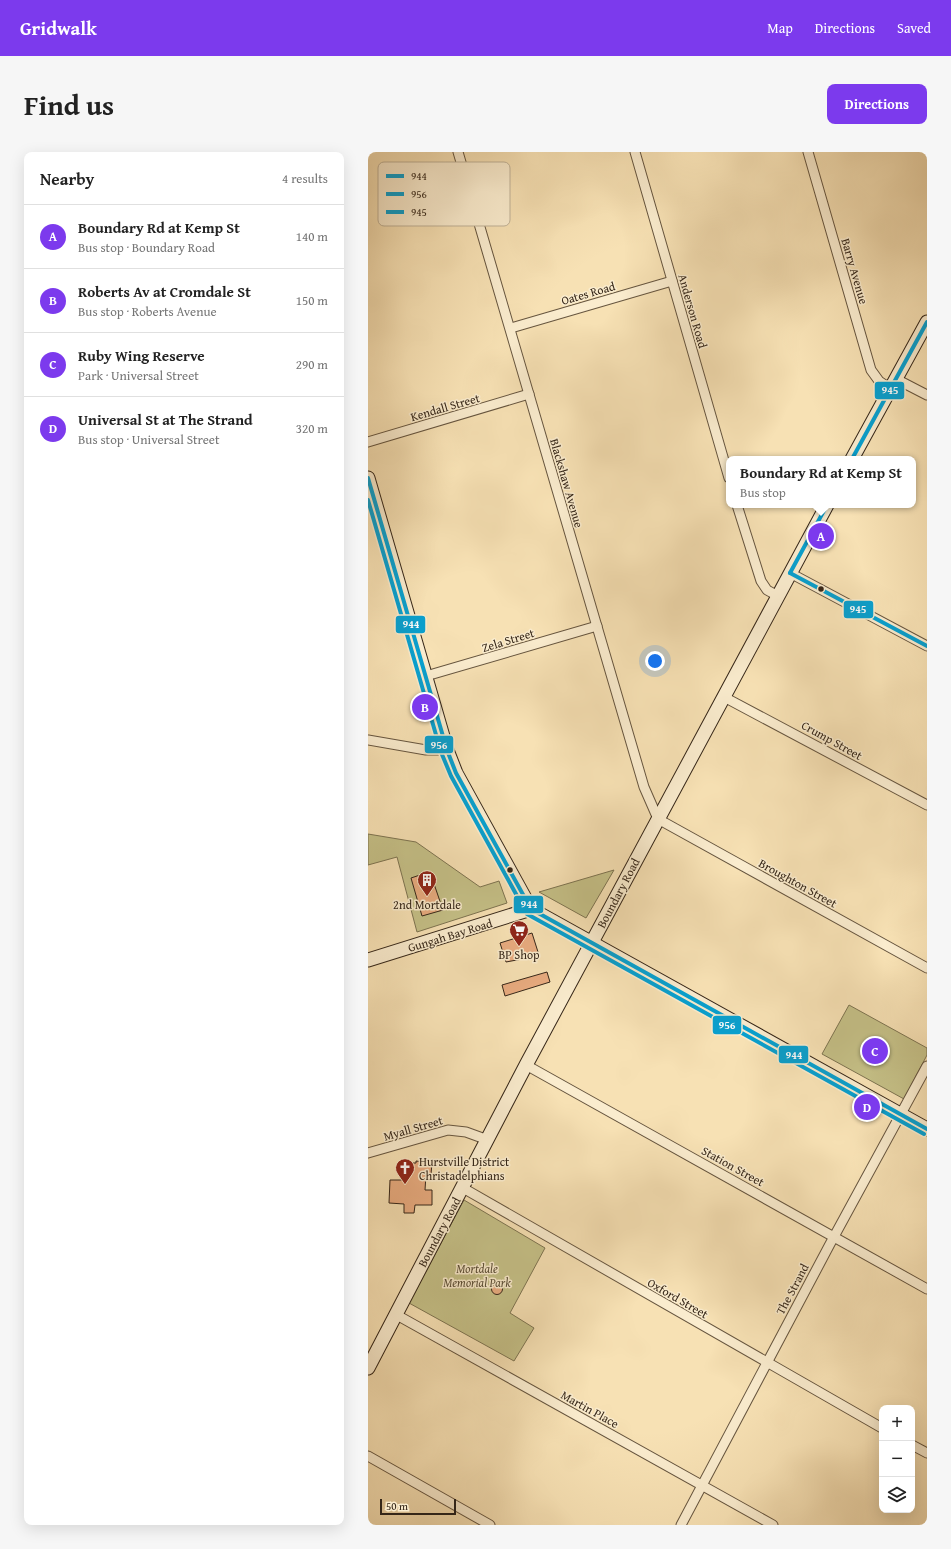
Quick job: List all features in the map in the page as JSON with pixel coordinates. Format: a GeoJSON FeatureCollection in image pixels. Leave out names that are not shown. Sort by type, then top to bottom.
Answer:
{"type":"FeatureCollection","features":[{"type":"Feature","properties":{"kind":"main road"},"geometry":{"type":"LineString","coordinates":[[854,456],[927,322]]}},
{"type":"Feature","properties":{"kind":"main road"},"geometry":{"type":"LineString","coordinates":[[368,478],[371,500],[426,676],[447,750],[456,773],[531,909],[927,1129]]}},
{"type":"Feature","properties":{"kind":"main road","name":"Boundary Road"},"geometry":{"type":"LineString","coordinates":[[368,1368],[373,1347],[395,1314],[463,1188],[526,1065],[825,508]]}},
{"type":"Feature","properties":{"kind":"main road","name":"Gungah Bay Road"},"geometry":{"type":"LineString","coordinates":[[368,960],[531,909]]}},
{"type":"Feature","properties":{"kind":"street","name":"Blackshaw Avenue"},"geometry":{"type":"LineString","coordinates":[[458,152],[461,162]]}},
{"type":"Feature","properties":{"kind":"street","name":"Anderson Road"},"geometry":{"type":"LineString","coordinates":[[634,152],[726,468]]}},
{"type":"Feature","properties":{"kind":"street","name":"Barry Avenue"},"geometry":{"type":"LineString","coordinates":[[808,152],[871,370],[879,381],[927,395]]}},
{"type":"Feature","properties":{"kind":"street","name":"Blackshaw Avenue"},"geometry":{"type":"LineString","coordinates":[[480,226],[644,787],[658,819]]}},
{"type":"Feature","properties":{"kind":"street","name":"Oates Road"},"geometry":{"type":"LineString","coordinates":[[511,328],[672,281]]}},
{"type":"Feature","properties":{"kind":"street","name":"Kendall Street"},"geometry":{"type":"LineString","coordinates":[[368,442],[529,394]]}},
{"type":"Feature","properties":{"kind":"street"},"geometry":{"type":"LineString","coordinates":[[738,508],[756,571],[767,590],[778,596]]}},
{"type":"Feature","properties":{"kind":"street"},"geometry":{"type":"LineString","coordinates":[[790,573],[927,646]]}},
{"type":"Feature","properties":{"kind":"street","name":"Zela Street"},"geometry":{"type":"LineString","coordinates":[[426,676],[597,626]]}},
{"type":"Feature","properties":{"kind":"street","name":"Crump Street"},"geometry":{"type":"LineString","coordinates":[[724,697],[927,805]]}},
{"type":"Feature","properties":{"kind":"street"},"geometry":{"type":"LineString","coordinates":[[368,740],[426,750],[447,750]]}},
{"type":"Feature","properties":{"kind":"street","name":"Broughton Street"},"geometry":{"type":"LineString","coordinates":[[658,819],[927,968]]}},
{"type":"Feature","properties":{"kind":"street","name":"Station Street"},"geometry":{"type":"LineString","coordinates":[[526,1065],[927,1289]]}},
{"type":"Feature","properties":{"kind":"street","name":"The Strand"},"geometry":{"type":"LineString","coordinates":[[681,1525],[701,1484],[927,1066]]}},
{"type":"Feature","properties":{"kind":"street","name":"Myall Street"},"geometry":{"type":"LineString","coordinates":[[368,1153],[448,1130],[466,1132],[488,1140]]}},
{"type":"Feature","properties":{"kind":"street","name":"Oxford Street"},"geometry":{"type":"LineString","coordinates":[[463,1188],[879,1426]]}},
{"type":"Feature","properties":{"kind":"street","name":"Martin Place"},"geometry":{"type":"LineString","coordinates":[[395,1314],[773,1525]]}},
{"type":"Feature","properties":{"kind":"street"},"geometry":{"type":"LineString","coordinates":[[915,1446],[927,1453]]}},
{"type":"Feature","properties":{"kind":"street"},"geometry":{"type":"LineString","coordinates":[[368,1456],[490,1525]]}},
{"type":"Feature","properties":{"kind":"green space"},"geometry":{"type":"Polygon","coordinates":[[[368,834],[416,842],[480,887],[499,881],[507,903],[417,932],[397,857],[368,865],[368,834]]]}},
{"type":"Feature","properties":{"kind":"green space"},"geometry":{"type":"Polygon","coordinates":[[[614,870],[586,918],[539,892],[614,870]]]}},
{"type":"Feature","properties":{"kind":"green space"},"geometry":{"type":"Polygon","coordinates":[[[849,1005],[927,1048],[927,1055],[904,1099],[822,1054],[849,1005]]]}},
{"type":"Feature","properties":{"kind":"green space","name":"Mortdale Memorial Park"},"geometry":{"type":"Polygon","coordinates":[[[464,1200],[545,1248],[510,1313],[534,1328],[514,1361],[409,1303],[464,1200]]]}},
{"type":"Feature","properties":{"kind":"building","name":"2nd Mortdale"},"geometry":{"type":"Polygon","coordinates":[[[420,875],[423,884],[433,881],[443,910],[422,916],[411,878],[420,875]]]}},
{"type":"Feature","properties":{"kind":"building","name":"BP Shop"},"geometry":{"type":"Polygon","coordinates":[[[532,933],[538,952],[522,959],[506,962],[500,943],[532,933]]]}},
{"type":"Feature","properties":{"kind":"building"},"geometry":{"type":"Polygon","coordinates":[[[547,972],[550,982],[505,996],[502,985],[547,972]]]}},
{"type":"Feature","properties":{"kind":"building","name":"Hurstville District Christadelphians"},"geometry":{"type":"Polygon","coordinates":[[[416,1161],[432,1163],[431,1174],[426,1174],[425,1190],[432,1190],[432,1205],[415,1205],[414,1213],[404,1213],[404,1204],[389,1203],[390,1180],[404,1180],[405,1173],[409,1173],[409,1163],[416,1163],[416,1161]]]}},
{"type":"Feature","properties":{"kind":"building"},"geometry":{"type":"Polygon","coordinates":[[[495,1284],[499,1284],[501,1285],[501,1293],[495,1294],[492,1291],[492,1287],[495,1284]]]}},
{"type":"Feature","properties":{"kind":"transit line","name":"945"},"geometry":{"type":"LineString","coordinates":[[854,456],[927,322]]}},
{"type":"Feature","properties":{"kind":"transit line","name":"944"},"geometry":{"type":"LineString","coordinates":[[368,478],[447,750],[456,773],[531,909],[927,1129]]}},
{"type":"Feature","properties":{"kind":"transit line","name":"956"},"geometry":{"type":"LineString","coordinates":[[368,500],[441,752],[451,776],[527,914],[924,1134]]}},
{"type":"Feature","properties":{"kind":"transit line","name":"945"},"geometry":{"type":"LineString","coordinates":[[790,573],[825,508]]}},
{"type":"Feature","properties":{"kind":"transit line","name":"945"},"geometry":{"type":"LineString","coordinates":[[790,573],[927,646]]}},
{"type":"Feature","properties":{"kind":"place","name":"Boundary Rd at Kemp St"},"geometry":{"type":"Point","coordinates":[821,536]}},
{"type":"Feature","properties":{"kind":"place","name":"Roberts Av at Cromdale St"},"geometry":{"type":"Point","coordinates":[425,707]}},
{"type":"Feature","properties":{"kind":"place","name":"2nd Mortdale"},"geometry":{"type":"Point","coordinates":[427,897]}},
{"type":"Feature","properties":{"kind":"place","name":"BP Shop"},"geometry":{"type":"Point","coordinates":[519,947]}},
{"type":"Feature","properties":{"kind":"place","name":"Ruby Wing Reserve"},"geometry":{"type":"Point","coordinates":[875,1051]}},
{"type":"Feature","properties":{"kind":"place","name":"Universal St at The Strand"},"geometry":{"type":"Point","coordinates":[867,1107]}},
{"type":"Feature","properties":{"kind":"place","name":"Hurstville District Christadelphians"},"geometry":{"type":"Point","coordinates":[405,1185]}}]}
